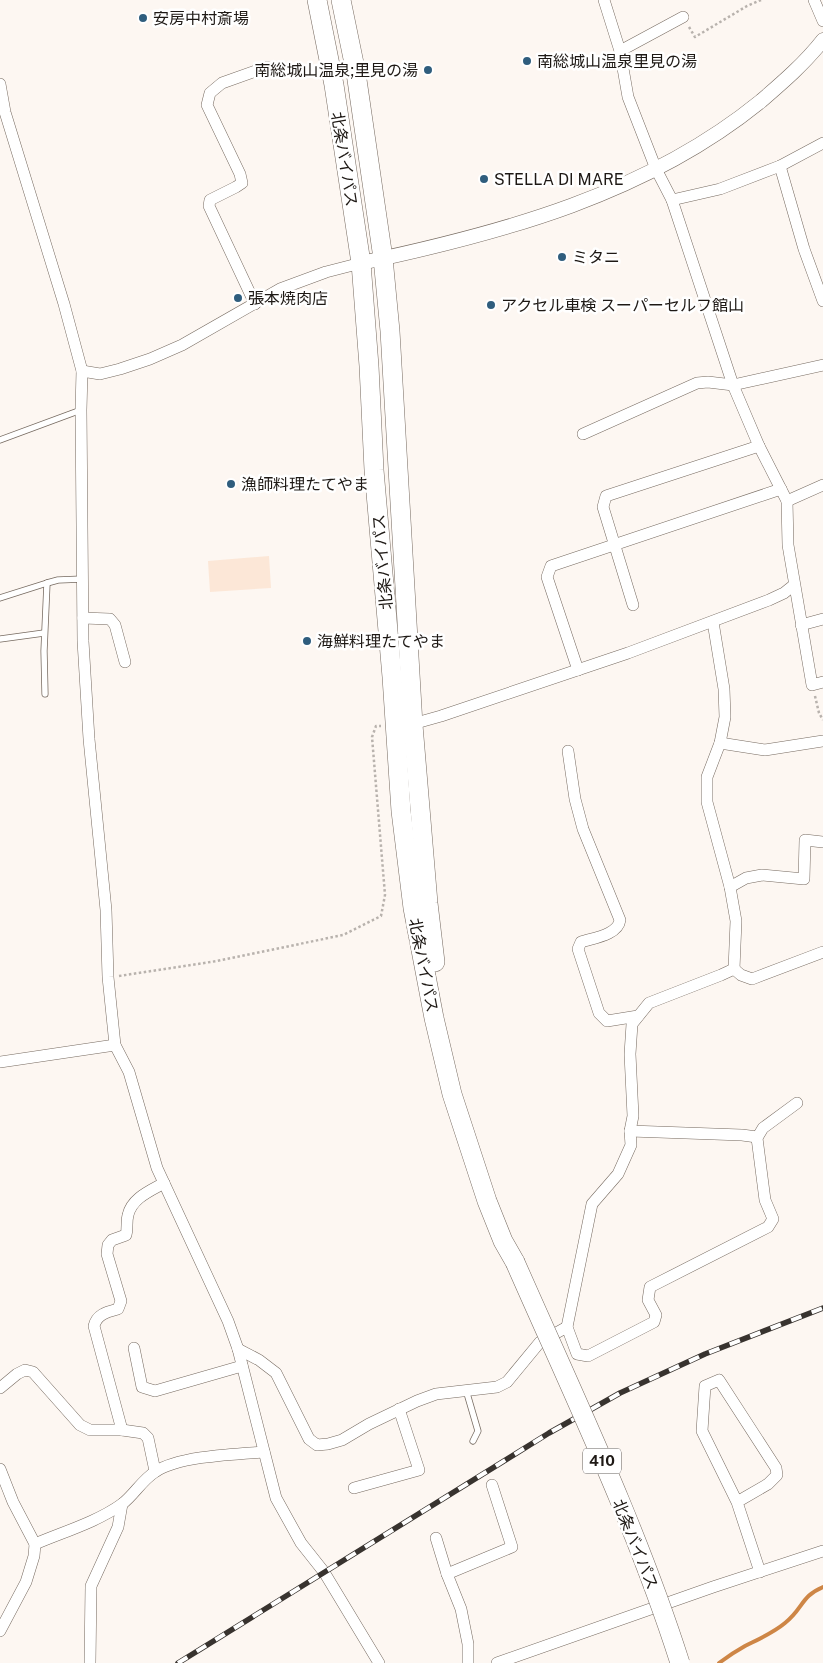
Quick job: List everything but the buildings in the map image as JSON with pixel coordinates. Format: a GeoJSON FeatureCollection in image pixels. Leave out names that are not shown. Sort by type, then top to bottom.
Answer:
{"type":"FeatureCollection","features":[{"type":"Feature","properties":{"kind":"highway","name":"北条バイパス"},"geometry":{"type":"LineString","coordinates":[[317,0],[334,85],[361,263],[369,366],[374,470],[404,726]]}},
{"type":"Feature","properties":{"kind":"highway","name":"北条バイパス"},"geometry":{"type":"LineString","coordinates":[[341,0],[356,73],[383,258],[390,331],[404,726],[401,811],[409,882],[442,1052],[452,1094],[476,1169],[503,1241],[515,1262],[620,1504],[655,1591],[680,1663]]}},
{"type":"Feature","properties":{"kind":"street"},"geometry":{"type":"LineString","coordinates":[[604,0],[620,51],[628,97],[656,169],[672,200],[733,385],[759,446],[787,501],[788,545],[794,585],[801,625],[818,683]]}},
{"type":"Feature","properties":{"kind":"street"},"geometry":{"type":"LineString","coordinates":[[814,0],[823,21]]}},
{"type":"Feature","properties":{"kind":"street"},"geometry":{"type":"LineString","coordinates":[[620,51],[683,17]]}},
{"type":"Feature","properties":{"kind":"street"},"geometry":{"type":"LineString","coordinates":[[82,371],[100,374],[150,359],[182,345],[280,289],[326,272],[537,219],[598,196],[656,169],[706,141],[741,117],[796,70],[823,40]]}},
{"type":"Feature","properties":{"kind":"street"},"geometry":{"type":"LineString","coordinates":[[255,304],[208,206],[210,200],[236,188],[242,183],[208,105],[210,93],[222,83],[267,67]]}},
{"type":"Feature","properties":{"kind":"street"},"geometry":{"type":"LineString","coordinates":[[0,84],[2,112],[64,304],[82,371],[83,618],[88,739],[106,910],[108,977],[115,1045],[129,1072],[157,1168],[228,1321],[238,1349],[276,1498],[301,1543],[324,1572],[379,1663]]}},
{"type":"Feature","properties":{"kind":"street"},"geometry":{"type":"LineString","coordinates":[[672,200],[720,188],[780,166],[823,143]]}},
{"type":"Feature","properties":{"kind":"street"},"geometry":{"type":"LineString","coordinates":[[780,166],[804,248],[823,301]]}},
{"type":"Feature","properties":{"kind":"street"},"geometry":{"type":"LineString","coordinates":[[583,434],[697,383],[708,382],[733,385],[823,365]]}},
{"type":"Feature","properties":{"kind":"street"},"geometry":{"type":"LineString","coordinates":[[634,605],[603,507],[606,496],[759,446]]}},
{"type":"Feature","properties":{"kind":"street"},"geometry":{"type":"LineString","coordinates":[[787,501],[823,485]]}},
{"type":"Feature","properties":{"kind":"street"},"geometry":{"type":"LineString","coordinates":[[578,670],[548,577],[551,566],[781,489]]}},
{"type":"Feature","properties":{"kind":"street"},"geometry":{"type":"LineString","coordinates":[[404,726],[578,670],[713,622],[784,593],[794,585]]}},
{"type":"Feature","properties":{"kind":"street"},"geometry":{"type":"LineString","coordinates":[[83,618],[110,619],[115,625],[126,662]]}},
{"type":"Feature","properties":{"kind":"street"},"geometry":{"type":"LineString","coordinates":[[801,625],[823,619]]}},
{"type":"Feature","properties":{"kind":"street"},"geometry":{"type":"LineString","coordinates":[[713,622],[724,689],[725,716],[720,743],[707,777],[707,802],[730,887],[736,921],[734,969]]}},
{"type":"Feature","properties":{"kind":"street"},"geometry":{"type":"LineString","coordinates":[[720,743],[765,750],[823,741]]}},
{"type":"Feature","properties":{"kind":"street"},"geometry":{"type":"LineString","coordinates":[[568,751],[575,799],[583,829],[620,920],[615,931],[581,942],[578,949],[599,1013],[607,1021],[638,1016]]}},
{"type":"Feature","properties":{"kind":"street"},"geometry":{"type":"LineString","coordinates":[[730,887],[746,878],[762,875],[804,879],[805,840],[823,842]]}},
{"type":"Feature","properties":{"kind":"street"},"geometry":{"type":"LineString","coordinates":[[734,969],[742,976],[752,979],[823,952]]}},
{"type":"Feature","properties":{"kind":"street"},"geometry":{"type":"LineString","coordinates":[[734,969],[722,976],[650,1003],[632,1024],[630,1054],[633,1116],[630,1131],[631,1145],[618,1174],[592,1204],[567,1327],[577,1354],[588,1356],[654,1322],[656,1315],[648,1300],[650,1287],[768,1228],[773,1219],[765,1200],[757,1137],[763,1128],[797,1103]]}},
{"type":"Feature","properties":{"kind":"street"},"geometry":{"type":"LineString","coordinates":[[0,1062],[115,1045]]}},
{"type":"Feature","properties":{"kind":"street"},"geometry":{"type":"LineString","coordinates":[[630,1131],[757,1137]]}},
{"type":"Feature","properties":{"kind":"street"},"geometry":{"type":"LineString","coordinates":[[122,1430],[94,1326],[96,1319],[106,1312],[118,1309],[121,1301],[107,1254],[108,1245],[112,1240],[126,1235],[128,1215],[134,1201],[164,1183]]}},
{"type":"Feature","properties":{"kind":"street"},"geometry":{"type":"LineString","coordinates":[[238,1349],[259,1360],[276,1373],[309,1439],[317,1445],[342,1440],[399,1409],[436,1394],[497,1387],[508,1382],[540,1342],[567,1327]]}},
{"type":"Feature","properties":{"kind":"street"},"geometry":{"type":"LineString","coordinates":[[134,1348],[142,1387],[155,1391],[242,1366]]}},
{"type":"Feature","properties":{"kind":"street"},"geometry":{"type":"LineString","coordinates":[[0,1388],[25,1370],[33,1372],[80,1426],[90,1430],[122,1430],[143,1434],[148,1438],[155,1471]]}},
{"type":"Feature","properties":{"kind":"street"},"geometry":{"type":"LineString","coordinates":[[737,1502],[768,1484],[777,1475],[776,1468],[719,1380],[705,1386],[702,1431],[737,1502],[760,1572]]}},
{"type":"Feature","properties":{"kind":"street"},"geometry":{"type":"LineString","coordinates":[[354,1488],[419,1470],[399,1409]]}},
{"type":"Feature","properties":{"kind":"street"},"geometry":{"type":"LineString","coordinates":[[35,1544],[95,1519],[122,1504],[155,1471],[173,1464],[212,1456],[264,1452]]}},
{"type":"Feature","properties":{"kind":"street"},"geometry":{"type":"LineString","coordinates":[[0,1469],[13,1502],[35,1544],[34,1556],[26,1582],[0,1631]]}},
{"type":"Feature","properties":{"kind":"street"},"geometry":{"type":"LineString","coordinates":[[447,1574],[512,1547],[492,1485]]}},
{"type":"Feature","properties":{"kind":"street"},"geometry":{"type":"LineString","coordinates":[[90,1663],[91,1586],[118,1527],[122,1504]]}},
{"type":"Feature","properties":{"kind":"street"},"geometry":{"type":"LineString","coordinates":[[436,1538],[447,1574],[462,1609],[468,1644],[468,1663]]}},
{"type":"Feature","properties":{"kind":"street"},"geometry":{"type":"LineString","coordinates":[[497,1663],[823,1551]]}},
{"type":"Feature","properties":{"kind":"lane"},"geometry":{"type":"LineString","coordinates":[[0,440],[81,410]]}},
{"type":"Feature","properties":{"kind":"lane"},"geometry":{"type":"LineString","coordinates":[[0,598],[58,580],[83,579]]}},
{"type":"Feature","properties":{"kind":"lane"},"geometry":{"type":"LineString","coordinates":[[45,694],[44,633],[46,583]]}},
{"type":"Feature","properties":{"kind":"lane"},"geometry":{"type":"LineString","coordinates":[[0,639],[44,633]]}},
{"type":"Feature","properties":{"kind":"lane"},"geometry":{"type":"LineString","coordinates":[[466,1390],[478,1431],[473,1441]]}},
{"type":"Feature","properties":{"kind":"path"},"geometry":{"type":"LineString","coordinates":[[683,17],[695,37],[747,6],[761,0]]}},
{"type":"Feature","properties":{"kind":"path"},"geometry":{"type":"LineString","coordinates":[[818,683],[819,713],[823,720]]}},
{"type":"Feature","properties":{"kind":"path"},"geometry":{"type":"LineString","coordinates":[[108,977],[217,961],[343,934],[382,916],[385,895],[372,737]]}},
{"type":"Feature","properties":{"kind":"shaded area"},"geometry":{"type":"Polygon","coordinates":[[[269,556],[271,588],[210,592],[208,561],[269,556]]]}},
{"type":"Feature","properties":{"kind":"waterway"},"geometry":{"type":"LineString","coordinates":[[719,1663],[780,1627],[791,1618],[810,1594],[823,1587]]}},
{"type":"Feature","properties":{"kind":"railway"},"geometry":{"type":"LineString","coordinates":[[178,1663],[549,1433],[620,1393],[705,1354],[823,1308]]}},
{"type":"Feature","properties":{"kind":"place","name":"安房中村斎場"},"geometry":{"type":"Point","coordinates":[143,18]}},
{"type":"Feature","properties":{"kind":"place","name":"南総城山温泉里見の湯"},"geometry":{"type":"Point","coordinates":[527,61]}},
{"type":"Feature","properties":{"kind":"place","name":"南総城山温泉;里見の湯"},"geometry":{"type":"Point","coordinates":[428,70]}},
{"type":"Feature","properties":{"kind":"place","name":"STELLA DI MARE"},"geometry":{"type":"Point","coordinates":[484,179]}},
{"type":"Feature","properties":{"kind":"place","name":"ミタニ"},"geometry":{"type":"Point","coordinates":[562,257]}},
{"type":"Feature","properties":{"kind":"place","name":"張本焼肉店"},"geometry":{"type":"Point","coordinates":[238,298]}},
{"type":"Feature","properties":{"kind":"place","name":"アクセル車検 スーパーセルフ館山"},"geometry":{"type":"Point","coordinates":[491,305]}},
{"type":"Feature","properties":{"kind":"place","name":"漁師料理たてやま"},"geometry":{"type":"Point","coordinates":[231,484]}},
{"type":"Feature","properties":{"kind":"place","name":"海鮮料理たてやま"},"geometry":{"type":"Point","coordinates":[307,641]}}]}
